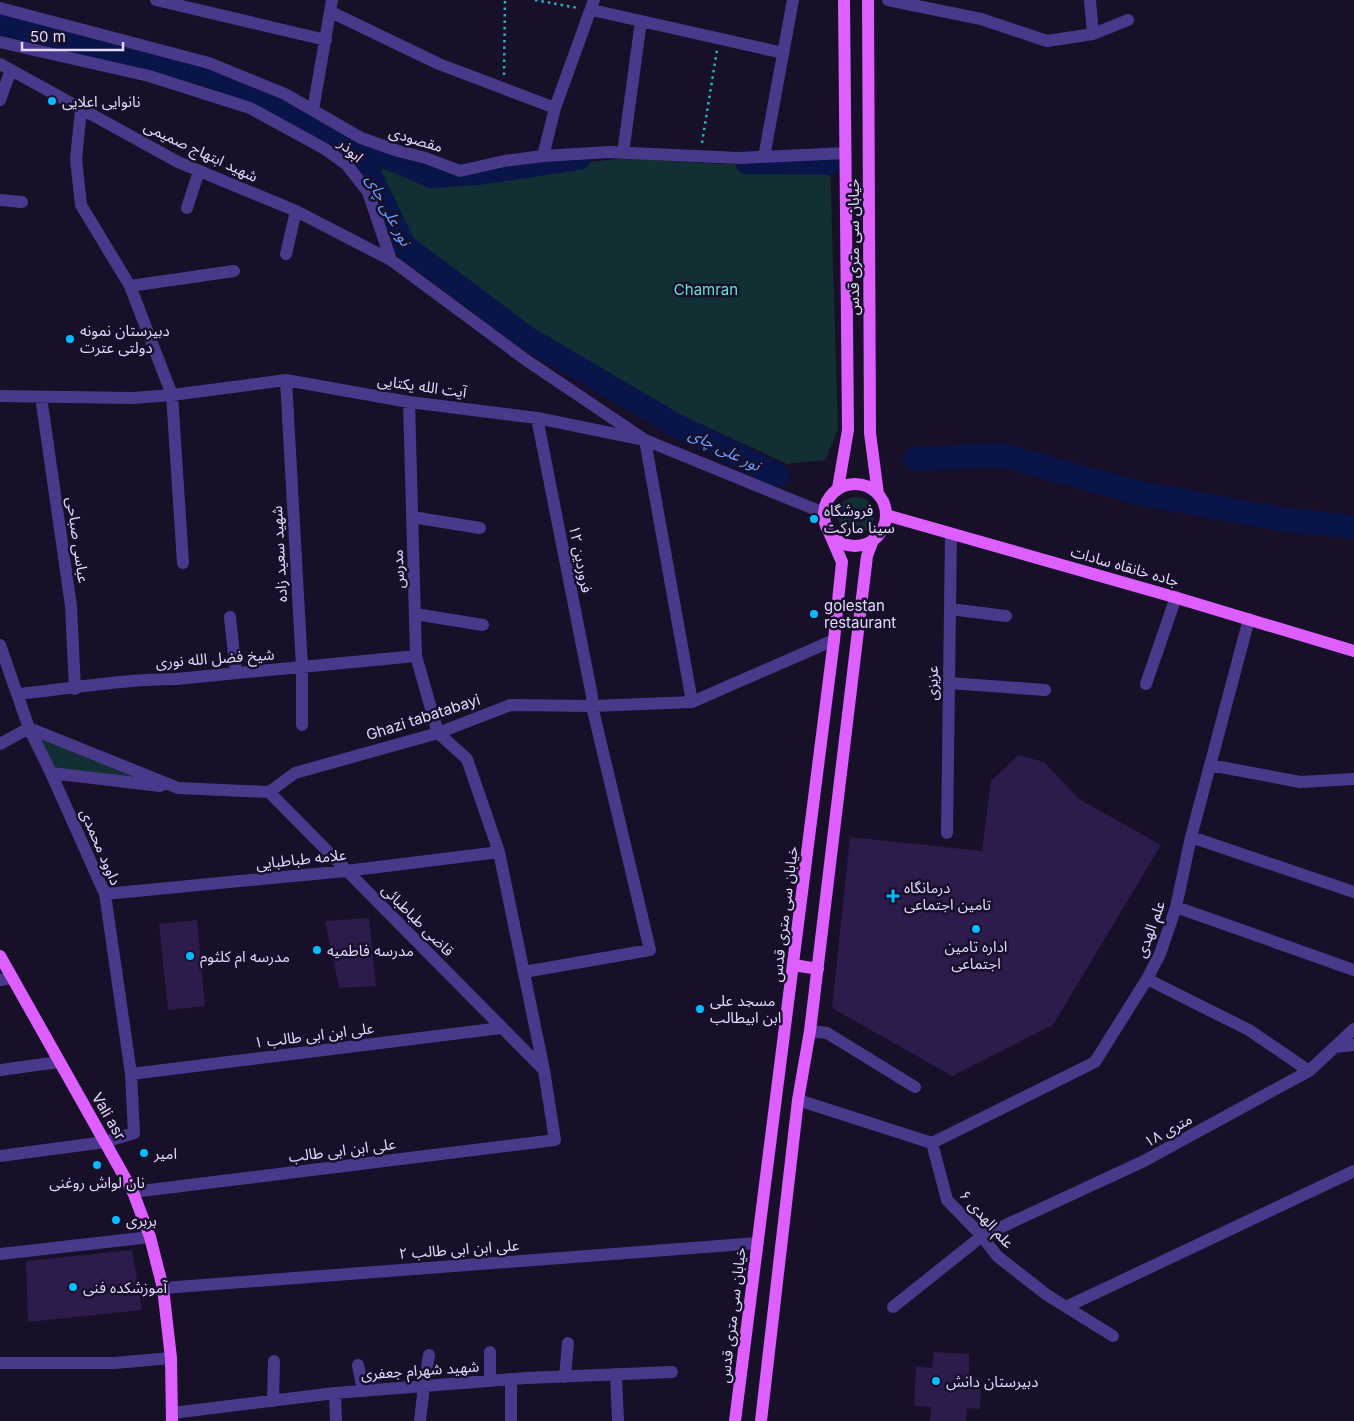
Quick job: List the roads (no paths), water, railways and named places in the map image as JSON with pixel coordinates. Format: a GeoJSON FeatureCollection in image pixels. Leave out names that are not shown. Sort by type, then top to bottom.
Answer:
{"type":"FeatureCollection","features":[{"type":"Feature","properties":{"kind":"main road","name":"خیابان سی متری قدس"},"geometry":{"type":"LineString","coordinates":[[838,488],[848,430],[844,0]]}},
{"type":"Feature","properties":{"kind":"main road","name":"خیابان سی متری قدس"},"geometry":{"type":"LineString","coordinates":[[868,0],[870,433],[878,494]]}},
{"type":"Feature","properties":{"kind":"main road"},"geometry":{"type":"LineString","coordinates":[[846,485],[863,485],[878,494],[882,500],[886,515],[882,531],[872,540],[854,546],[844,544],[829,532],[824,513],[826,503],[838,488],[846,485]]}},
{"type":"Feature","properties":{"kind":"main road","name":"جاده خانقاه سادات"},"geometry":{"type":"LineString","coordinates":[[886,515],[1176,597],[1354,651]]}},
{"type":"Feature","properties":{"kind":"main road","name":"خیابان سی متری قدس"},"geometry":{"type":"LineString","coordinates":[[735,1421],[834,640],[842,562],[829,532]]}},
{"type":"Feature","properties":{"kind":"main road"},"geometry":{"type":"LineString","coordinates":[[761,1421],[798,1100],[818,969],[867,556],[872,540]]}},
{"type":"Feature","properties":{"kind":"main road","name":"Vali asr"},"geometry":{"type":"LineString","coordinates":[[0,956],[6,979],[59,1062],[133,1192],[150,1238],[163,1288],[171,1358],[172,1417]]}},
{"type":"Feature","properties":{"kind":"main road"},"geometry":{"type":"LineString","coordinates":[[794,965],[818,969]]}},
{"type":"Feature","properties":{"kind":"street"},"geometry":{"type":"LineString","coordinates":[[156,0],[326,40]]}},
{"type":"Feature","properties":{"kind":"street"},"geometry":{"type":"LineString","coordinates":[[764,156],[793,0]]}},
{"type":"Feature","properties":{"kind":"street"},"geometry":{"type":"LineString","coordinates":[[888,0],[981,19],[1047,41],[1093,34],[1128,20]]}},
{"type":"Feature","properties":{"kind":"street"},"geometry":{"type":"LineString","coordinates":[[1090,0],[1093,34]]}},
{"type":"Feature","properties":{"kind":"street"},"geometry":{"type":"LineString","coordinates":[[543,156],[555,108],[593,5],[641,21],[783,53]]}},
{"type":"Feature","properties":{"kind":"street"},"geometry":{"type":"LineString","coordinates":[[314,110],[331,6],[439,64],[555,108]]}},
{"type":"Feature","properties":{"kind":"street","name":"مقصودی"},"geometry":{"type":"LineString","coordinates":[[0,8],[209,63],[285,94],[361,138],[398,151],[426,158],[460,171],[504,161],[543,156],[623,153],[738,158],[845,153]]}},
{"type":"Feature","properties":{"kind":"street"},"geometry":{"type":"LineString","coordinates":[[623,153],[641,21]]}},
{"type":"Feature","properties":{"kind":"street","name":"ابوذر"},"geometry":{"type":"LineString","coordinates":[[0,42],[148,76],[250,108],[325,149],[346,164],[368,192],[391,260]]}},
{"type":"Feature","properties":{"kind":"street"},"geometry":{"type":"LineString","coordinates":[[0,100],[6,67]]}},
{"type":"Feature","properties":{"kind":"street","name":"شهید ابتهاج صمیمی"},"geometry":{"type":"LineString","coordinates":[[6,67],[178,162],[296,211],[391,260]]}},
{"type":"Feature","properties":{"kind":"street"},"geometry":{"type":"LineString","coordinates":[[81,110],[76,158],[81,204],[130,286],[172,395],[183,563]]}},
{"type":"Feature","properties":{"kind":"street"},"geometry":{"type":"LineString","coordinates":[[186,208],[199,171]]}},
{"type":"Feature","properties":{"kind":"street"},"geometry":{"type":"LineString","coordinates":[[0,200],[22,202]]}},
{"type":"Feature","properties":{"kind":"street"},"geometry":{"type":"LineString","coordinates":[[286,254],[296,211]]}},
{"type":"Feature","properties":{"kind":"street"},"geometry":{"type":"LineString","coordinates":[[391,260],[526,360],[645,440],[692,702]]}},
{"type":"Feature","properties":{"kind":"street"},"geometry":{"type":"LineString","coordinates":[[130,286],[234,271]]}},
{"type":"Feature","properties":{"kind":"street","name":"آیت الله یکتایی"},"geometry":{"type":"LineString","coordinates":[[0,396],[133,398],[172,395],[286,380],[409,402],[537,418],[645,440],[824,513]]}},
{"type":"Feature","properties":{"kind":"street","name":"شهید سعید زاده"},"geometry":{"type":"LineString","coordinates":[[286,380],[302,667],[302,726]]}},
{"type":"Feature","properties":{"kind":"street","name":"عباسی صباحی"},"geometry":{"type":"LineString","coordinates":[[42,397],[71,606],[75,689]]}},
{"type":"Feature","properties":{"kind":"street","name":"مدرس"},"geometry":{"type":"LineString","coordinates":[[409,402],[416,656],[438,733]]}},
{"type":"Feature","properties":{"kind":"street","name":"۱۲ فروردین"},"geometry":{"type":"LineString","coordinates":[[524,972],[650,950],[592,706],[592,696],[537,418]]}},
{"type":"Feature","properties":{"kind":"street"},"geometry":{"type":"LineString","coordinates":[[412,517],[480,528]]}},
{"type":"Feature","properties":{"kind":"street","name":"عزیزی"},"geometry":{"type":"LineString","coordinates":[[947,833],[951,534]]}},
{"type":"Feature","properties":{"kind":"street"},"geometry":{"type":"LineString","coordinates":[[1146,684],[1176,597]]}},
{"type":"Feature","properties":{"kind":"street"},"geometry":{"type":"LineString","coordinates":[[950,610],[1006,616]]}},
{"type":"Feature","properties":{"kind":"street"},"geometry":{"type":"LineString","coordinates":[[415,614],[482,624]]}},
{"type":"Feature","properties":{"kind":"street"},"geometry":{"type":"LineString","coordinates":[[230,617],[236,673]]}},
{"type":"Feature","properties":{"kind":"street","name":"علم الهدی"},"geometry":{"type":"LineString","coordinates":[[932,1143],[1094,1062],[1147,979],[1160,954],[1176,907],[1191,837],[1250,619]]}},
{"type":"Feature","properties":{"kind":"street","name":"Ghazi tabatabayi"},"geometry":{"type":"LineString","coordinates":[[269,792],[295,774],[438,733],[510,705],[592,706],[692,702],[834,640]]}},
{"type":"Feature","properties":{"kind":"street","name":"داوود محمدی"},"geometry":{"type":"LineString","coordinates":[[0,645],[19,694],[29,728],[51,772],[105,894],[131,1074],[134,1134],[105,1142]]}},
{"type":"Feature","properties":{"kind":"street","name":"شیخ فضل الله نوری"},"geometry":{"type":"LineString","coordinates":[[19,694],[75,689],[145,679],[176,679],[416,656]]}},
{"type":"Feature","properties":{"kind":"street"},"geometry":{"type":"LineString","coordinates":[[949,683],[1045,690]]}},
{"type":"Feature","properties":{"kind":"street"},"geometry":{"type":"LineString","coordinates":[[0,744],[29,728],[178,788]]}},
{"type":"Feature","properties":{"kind":"street"},"geometry":{"type":"LineString","coordinates":[[438,733],[468,759],[500,852],[544,1070]]}},
{"type":"Feature","properties":{"kind":"street"},"geometry":{"type":"LineString","coordinates":[[1210,765],[1300,782],[1354,779]]}},
{"type":"Feature","properties":{"kind":"street"},"geometry":{"type":"LineString","coordinates":[[51,772],[178,788],[269,792]]}},
{"type":"Feature","properties":{"kind":"street","name":"قاضی طباطبائی"},"geometry":{"type":"LineString","coordinates":[[269,792],[544,1070]]}},
{"type":"Feature","properties":{"kind":"street"},"geometry":{"type":"LineString","coordinates":[[1191,837],[1354,892]]}},
{"type":"Feature","properties":{"kind":"street","name":"علامه طباطبایی"},"geometry":{"type":"LineString","coordinates":[[105,894],[346,871],[500,852]]}},
{"type":"Feature","properties":{"kind":"street"},"geometry":{"type":"LineString","coordinates":[[1176,907],[1354,970]]}},
{"type":"Feature","properties":{"kind":"street"},"geometry":{"type":"LineString","coordinates":[[1147,979],[1249,1030],[1309,1071]]}},
{"type":"Feature","properties":{"kind":"street","name":"علی ابن ابی طالب ۱"},"geometry":{"type":"LineString","coordinates":[[131,1074],[501,1028]]}},
{"type":"Feature","properties":{"kind":"street","name":"۱۸ متری"},"geometry":{"type":"LineString","coordinates":[[892,1307],[982,1236],[1144,1161],[1309,1071],[1354,1029]]}},
{"type":"Feature","properties":{"kind":"street"},"geometry":{"type":"LineString","coordinates":[[810,1031],[827,1033],[915,1087]]}},
{"type":"Feature","properties":{"kind":"street"},"geometry":{"type":"LineString","coordinates":[[1335,1047],[1354,1046]]}},
{"type":"Feature","properties":{"kind":"street"},"geometry":{"type":"LineString","coordinates":[[0,1070],[59,1062]]}},
{"type":"Feature","properties":{"kind":"street","name":"علی ابن ابی طالب"},"geometry":{"type":"LineString","coordinates":[[133,1192],[555,1140],[544,1070]]}},
{"type":"Feature","properties":{"kind":"street"},"geometry":{"type":"LineString","coordinates":[[798,1100],[932,1143]]}},
{"type":"Feature","properties":{"kind":"street"},"geometry":{"type":"LineString","coordinates":[[0,1156],[105,1142]]}},
{"type":"Feature","properties":{"kind":"street","name":"علم الهدی ۶"},"geometry":{"type":"LineString","coordinates":[[932,1143],[947,1200],[982,1236],[997,1256],[1046,1295],[1113,1336]]}},
{"type":"Feature","properties":{"kind":"street"},"geometry":{"type":"LineString","coordinates":[[1066,1307],[1354,1171]]}},
{"type":"Feature","properties":{"kind":"street"},"geometry":{"type":"LineString","coordinates":[[0,1254],[150,1238]]}},
{"type":"Feature","properties":{"kind":"street","name":"علی ابن ابی طالب ۲"},"geometry":{"type":"LineString","coordinates":[[163,1288],[758,1243]]}},
{"type":"Feature","properties":{"kind":"street"},"geometry":{"type":"LineString","coordinates":[[566,1377],[568,1343]]}},
{"type":"Feature","properties":{"kind":"street"},"geometry":{"type":"LineString","coordinates":[[490,1352],[490,1381]]}},
{"type":"Feature","properties":{"kind":"street"},"geometry":{"type":"LineString","coordinates":[[420,1421],[429,1355]]}},
{"type":"Feature","properties":{"kind":"street"},"geometry":{"type":"LineString","coordinates":[[0,1363],[116,1362],[171,1358]]}},
{"type":"Feature","properties":{"kind":"street"},"geometry":{"type":"LineString","coordinates":[[273,1401],[274,1361]]}},
{"type":"Feature","properties":{"kind":"street"},"geometry":{"type":"LineString","coordinates":[[358,1365],[363,1391]]}},
{"type":"Feature","properties":{"kind":"street","name":"شهید شهرام جعفری"},"geometry":{"type":"LineString","coordinates":[[172,1417],[334,1393],[511,1379],[672,1372]]}},
{"type":"Feature","properties":{"kind":"street"},"geometry":{"type":"LineString","coordinates":[[616,1374],[618,1421]]}},
{"type":"Feature","properties":{"kind":"street"},"geometry":{"type":"LineString","coordinates":[[511,1379],[511,1421]]}},
{"type":"Feature","properties":{"kind":"street"},"geometry":{"type":"LineString","coordinates":[[334,1393],[336,1421]]}},
{"type":"Feature","properties":{"kind":"waterway","name":"نور علی چای"},"geometry":{"type":"LineString","coordinates":[[0,24],[48,38],[205,73],[338,138],[367,169],[404,246],[527,338],[677,426],[777,475]]}},
{"type":"Feature","properties":{"kind":"waterway"},"geometry":{"type":"LineString","coordinates":[[343,140],[431,176],[479,173],[579,158]]}},
{"type":"Feature","properties":{"kind":"waterway"},"geometry":{"type":"LineString","coordinates":[[747,162],[830,163]]}},
{"type":"Feature","properties":{"kind":"waterway"},"geometry":{"type":"LineString","coordinates":[[915,459],[1001,455],[1139,493],[1287,520],[1354,527]]}},
{"type":"Feature","properties":{"kind":"place","name":"نانوایی اعلایی"},"geometry":{"type":"Point","coordinates":[52,101]}},
{"type":"Feature","properties":{"kind":"place","name":"دبیرستان نمونه دولتی عترت"},"geometry":{"type":"Point","coordinates":[70,339]}},
{"type":"Feature","properties":{"kind":"place","name":"فروشگاه سینا مارکت"},"geometry":{"type":"Point","coordinates":[814,519]}},
{"type":"Feature","properties":{"kind":"place","name":"golestan restaurant"},"geometry":{"type":"Point","coordinates":[814,614]}},
{"type":"Feature","properties":{"kind":"place","name":"درمانگاه تامین اجتماعی"},"geometry":{"type":"Point","coordinates":[893,896]}},
{"type":"Feature","properties":{"kind":"place","name":"اداره تامین اجتماعی"},"geometry":{"type":"Point","coordinates":[976,929]}},
{"type":"Feature","properties":{"kind":"place","name":"مدرسه فاطمیه"},"geometry":{"type":"Point","coordinates":[317,950]}},
{"type":"Feature","properties":{"kind":"place","name":"مدرسه ام کلثوم"},"geometry":{"type":"Point","coordinates":[190,956]}},
{"type":"Feature","properties":{"kind":"place","name":"مسجد علی ابن ابیطالب"},"geometry":{"type":"Point","coordinates":[700,1009]}},
{"type":"Feature","properties":{"kind":"place","name":"امیر"},"geometry":{"type":"Point","coordinates":[144,1153]}},
{"type":"Feature","properties":{"kind":"place","name":"نان لواش روغنی"},"geometry":{"type":"Point","coordinates":[97,1165]}},
{"type":"Feature","properties":{"kind":"place","name":"بربری"},"geometry":{"type":"Point","coordinates":[116,1220]}},
{"type":"Feature","properties":{"kind":"place","name":"آموزشکده فنی"},"geometry":{"type":"Point","coordinates":[73,1287]}},
{"type":"Feature","properties":{"kind":"place","name":"دبیرستان دانش"},"geometry":{"type":"Point","coordinates":[936,1381]}},
{"type":"Feature","properties":{"kind":"park label","name":"Chamran"},"geometry":{"type":"Point","coordinates":[706,289]}}]}
